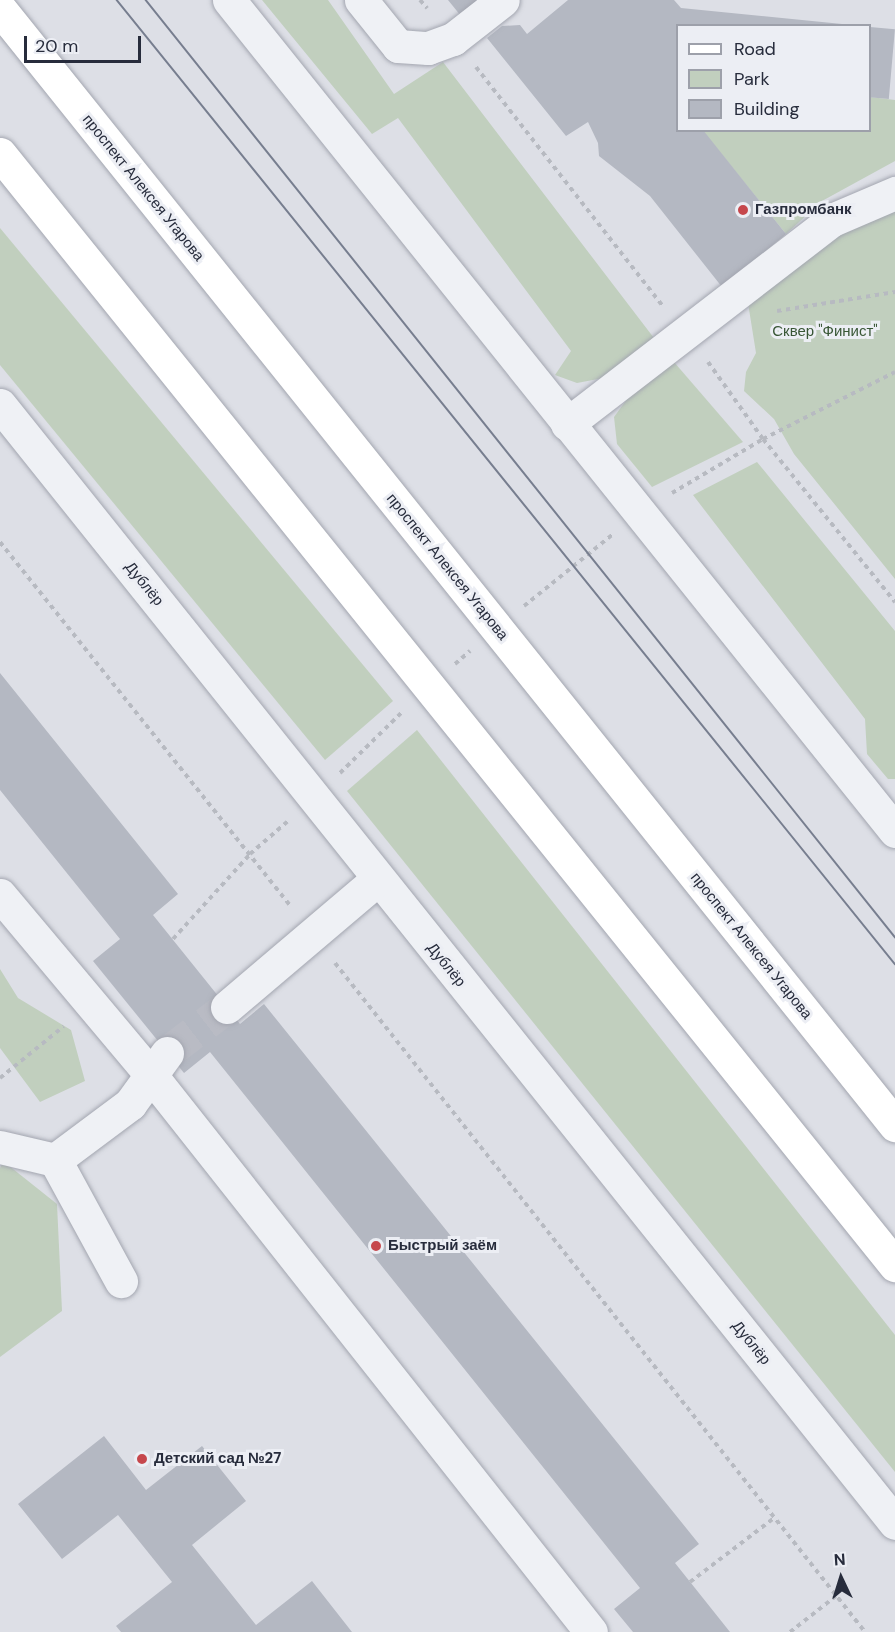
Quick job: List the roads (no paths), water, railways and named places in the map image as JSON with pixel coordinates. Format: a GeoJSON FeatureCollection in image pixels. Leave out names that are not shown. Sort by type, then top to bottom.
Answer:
{"type":"FeatureCollection","features":[{"type":"Feature","properties":{"kind":"main road","name":"проспект Алексея Угарова"},"geometry":{"type":"LineString","coordinates":[[0,9],[895,1125]]}},
{"type":"Feature","properties":{"kind":"main road"},"geometry":{"type":"LineString","coordinates":[[0,154],[895,1265]]}},
{"type":"Feature","properties":{"kind":"street"},"geometry":{"type":"LineString","coordinates":[[229,0],[895,830]]}},
{"type":"Feature","properties":{"kind":"street"},"geometry":{"type":"LineString","coordinates":[[361,0],[398,46],[428,48],[453,39],[503,0]]}},
{"type":"Feature","properties":{"kind":"street"},"geometry":{"type":"LineString","coordinates":[[567,424],[832,220],[895,193]]}},
{"type":"Feature","properties":{"kind":"street","name":"Дублёр"},"geometry":{"type":"LineString","coordinates":[[0,405],[895,1523]]}},
{"type":"Feature","properties":{"kind":"street"},"geometry":{"type":"LineString","coordinates":[[227,1007],[378,879]]}},
{"type":"Feature","properties":{"kind":"street"},"geometry":{"type":"LineString","coordinates":[[0,895],[92,1003],[158,1063],[591,1632]]}},
{"type":"Feature","properties":{"kind":"street"},"geometry":{"type":"LineString","coordinates":[[55,1160],[130,1104],[158,1063]]}},
{"type":"Feature","properties":{"kind":"street"},"geometry":{"type":"LineString","coordinates":[[0,1147],[55,1160],[121,1281]]}},
{"type":"Feature","properties":{"kind":"tunnel"},"geometry":{"type":"LineString","coordinates":[[167,1053],[227,1007]]}},
{"type":"Feature","properties":{"kind":"tram line"},"geometry":{"type":"LineString","coordinates":[[117,0],[895,964]]}},
{"type":"Feature","properties":{"kind":"tram line"},"geometry":{"type":"LineString","coordinates":[[146,0],[895,937]]}},
{"type":"Feature","properties":{"kind":"place","name":"Газпромбанк"},"geometry":{"type":"Point","coordinates":[743,210]}},
{"type":"Feature","properties":{"kind":"place","name":"Быстрый заём"},"geometry":{"type":"Point","coordinates":[376,1246]}},
{"type":"Feature","properties":{"kind":"place","name":"Детский сад №27"},"geometry":{"type":"Point","coordinates":[142,1459]}},
{"type":"Feature","properties":{"kind":"park label","name":"Сквер \"Финист\""},"geometry":{"type":"Point","coordinates":[825,332]}}]}
